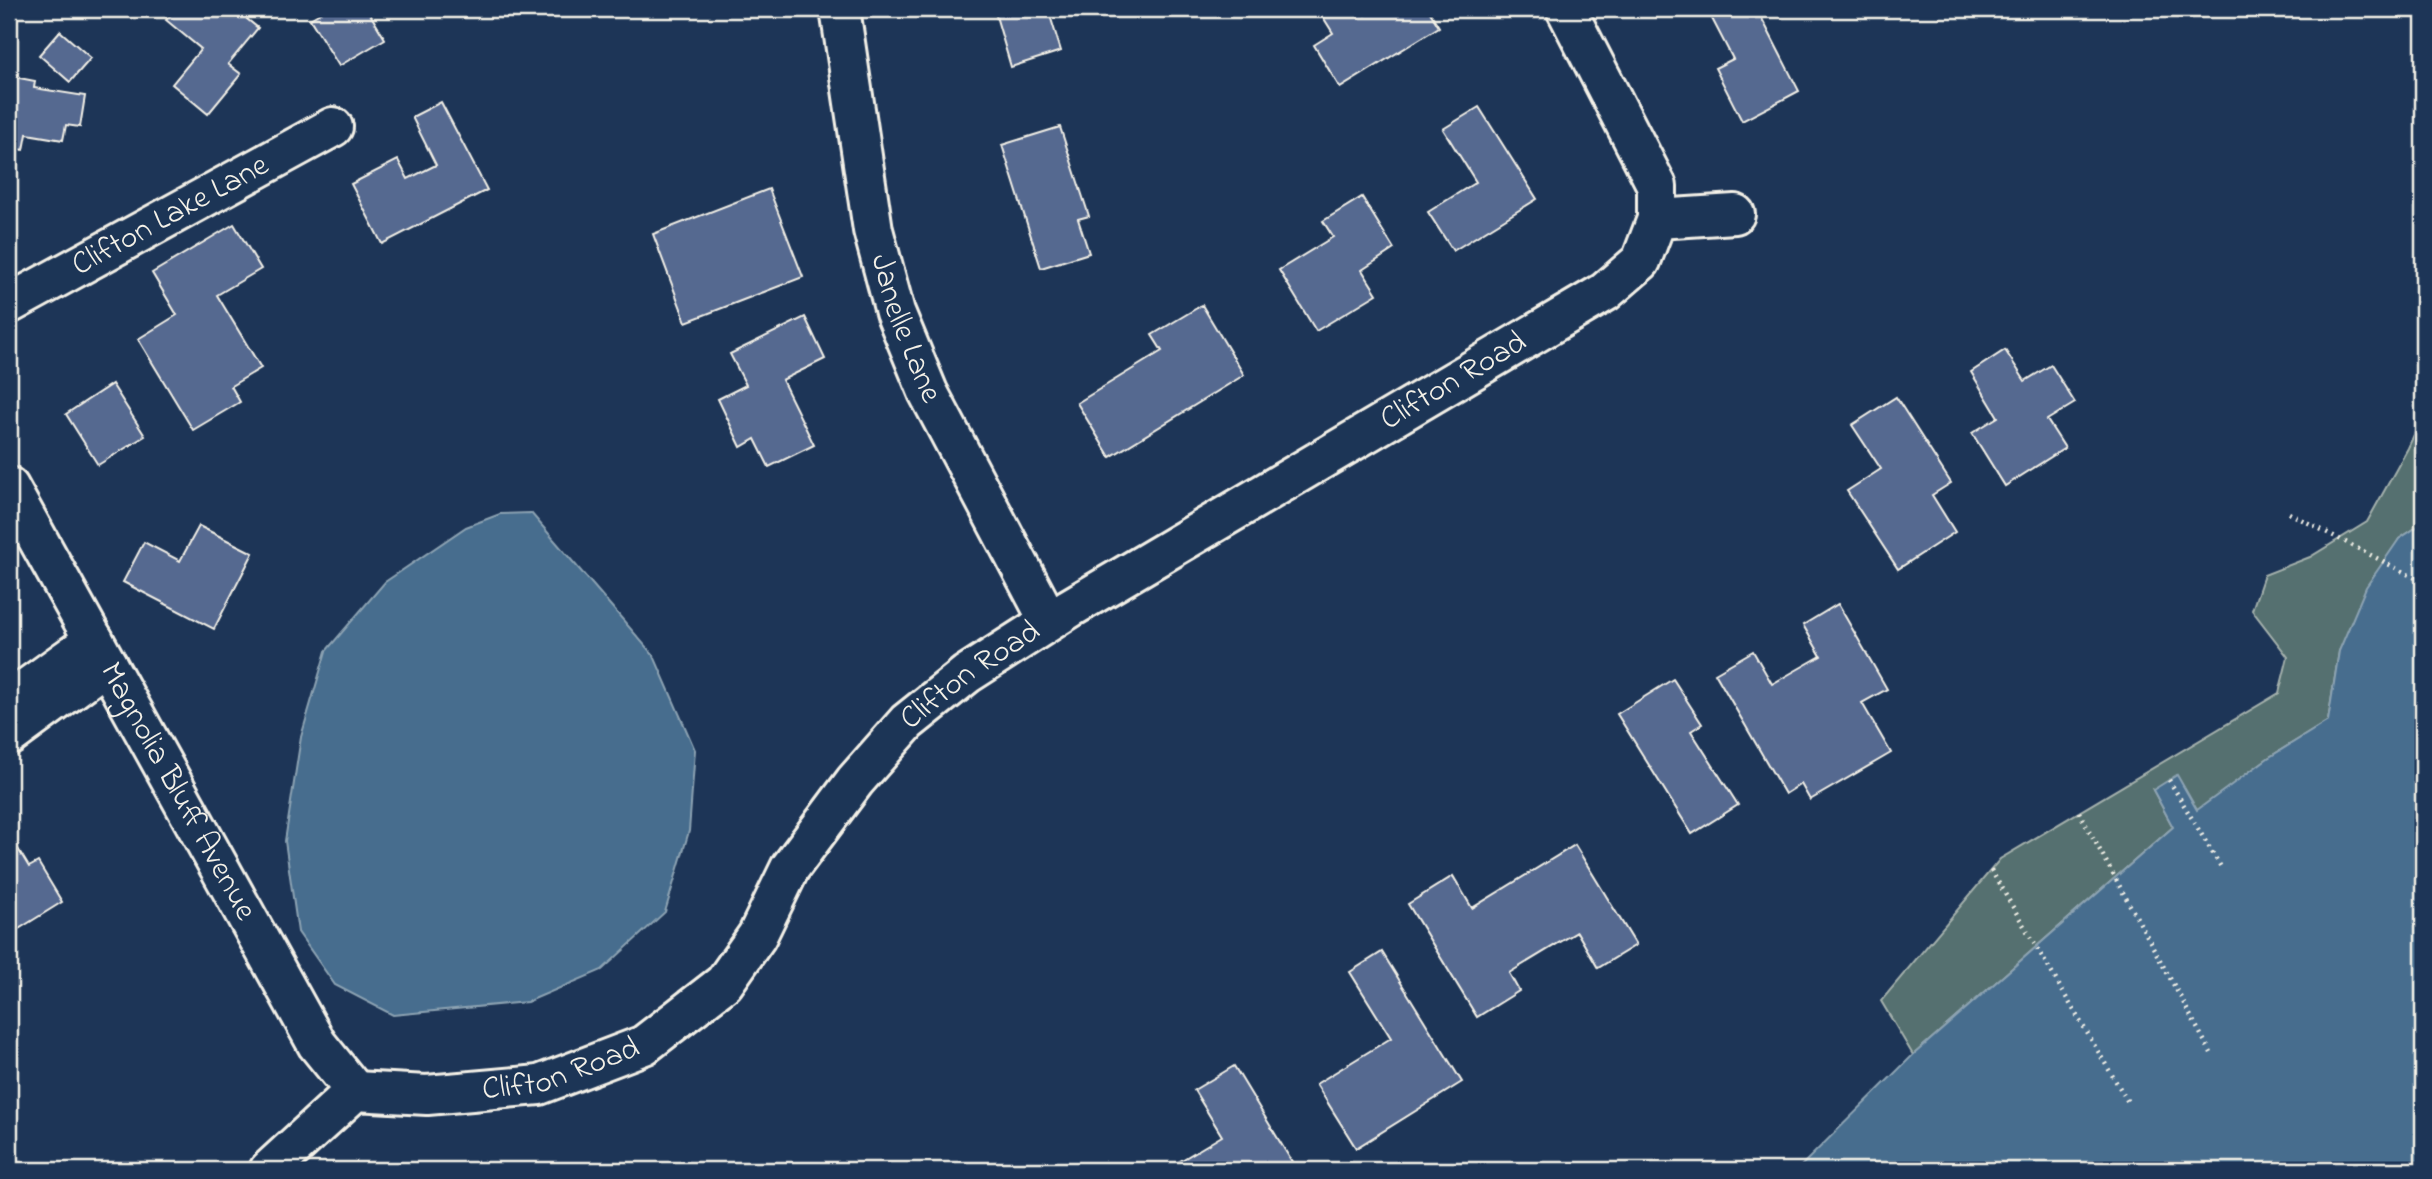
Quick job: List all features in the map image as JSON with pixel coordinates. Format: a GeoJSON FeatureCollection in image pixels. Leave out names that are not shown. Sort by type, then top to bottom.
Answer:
{"type":"FeatureCollection","features":[{"type":"Feature","properties":{"kind":"street","name":"Janelle Lane"},"geometry":{"type":"LineString","coordinates":[[840,9],[873,230],[895,312],[928,392],[1049,621]]}},
{"type":"Feature","properties":{"kind":"street"},"geometry":{"type":"LineString","coordinates":[[1566,9],[1657,186],[1657,219],[1735,214]]}},
{"type":"Feature","properties":{"kind":"street","name":"Clifton Lake Lane"},"geometry":{"type":"LineString","coordinates":[[9,304],[333,127]]}},
{"type":"Feature","properties":{"kind":"street","name":"Clifton Road"},"geometry":{"type":"LineString","coordinates":[[355,1091],[427,1095],[539,1085],[644,1045],[724,983],[758,936],[790,868],[855,780],[907,722],[967,674],[1049,621],[1605,292],[1641,261],[1657,219]]}},
{"type":"Feature","properties":{"kind":"street","name":"Magnolia Bluff Avenue"},"geometry":{"type":"LineString","coordinates":[[9,487],[317,1044],[355,1091]]}},
{"type":"Feature","properties":{"kind":"street"},"geometry":{"type":"LineString","coordinates":[[9,701],[100,652]]}},
{"type":"Feature","properties":{"kind":"street"},"geometry":{"type":"LineString","coordinates":[[9,736],[100,652]]}},
{"type":"Feature","properties":{"kind":"street"},"geometry":{"type":"LineString","coordinates":[[269,1170],[355,1091]]}},
{"type":"Feature","properties":{"kind":"path"},"geometry":{"type":"LineString","coordinates":[[2289,513],[2423,582]]}},
{"type":"Feature","properties":{"kind":"path"},"geometry":{"type":"LineString","coordinates":[[2169,780],[2221,867]]}},
{"type":"Feature","properties":{"kind":"path"},"geometry":{"type":"LineString","coordinates":[[2079,812],[2211,1053]]}},
{"type":"Feature","properties":{"kind":"path"},"geometry":{"type":"LineString","coordinates":[[1991,870],[2128,1102]]}},
{"type":"Feature","properties":{"kind":"green space"},"geometry":{"type":"Polygon","coordinates":[[[2423,415],[2423,523],[2399,539],[2339,651],[2328,721],[2268,758],[2197,811],[2153,790],[2173,827],[1913,1055],[1881,1001],[2000,859],[2279,693],[2288,657],[2252,610],[2264,575],[2310,557],[2367,522],[2423,415]]]}},
{"type":"Feature","properties":{"kind":"water"},"geometry":{"type":"Polygon","coordinates":[[[531,513],[654,656],[695,750],[689,831],[665,912],[602,970],[527,1002],[393,1015],[335,985],[298,932],[285,841],[301,737],[326,651],[385,582],[466,527],[500,514],[531,513]]]}},
{"type":"Feature","properties":{"kind":"water"},"geometry":{"type":"Polygon","coordinates":[[[2423,523],[2423,1170],[1797,1170],[1913,1055],[2173,827],[2153,790],[2177,775],[2197,810],[2268,758],[2328,721],[2339,651],[2366,587],[2399,539],[2423,523]]]}},
{"type":"Feature","properties":{"kind":"building"},"geometry":{"type":"Polygon","coordinates":[[[176,9],[255,9],[247,19],[258,28],[228,64],[241,74],[208,114],[172,84],[201,49],[166,20],[176,9]]]}},
{"type":"Feature","properties":{"kind":"building"},"geometry":{"type":"Polygon","coordinates":[[[327,9],[367,9],[385,39],[339,66],[310,19],[327,9]]]}},
{"type":"Feature","properties":{"kind":"building"},"geometry":{"type":"Polygon","coordinates":[[[994,9],[1048,9],[1061,51],[1011,67],[994,9]]]}},
{"type":"Feature","properties":{"kind":"building"},"geometry":{"type":"Polygon","coordinates":[[[1318,9],[1361,9],[1365,15],[1376,9],[1428,9],[1439,27],[1340,88],[1314,45],[1333,33],[1318,9]]]}},
{"type":"Feature","properties":{"kind":"building"},"geometry":{"type":"Polygon","coordinates":[[[1707,9],[1757,9],[1799,91],[1742,121],[1715,68],[1733,59],[1707,9]]]}},
{"type":"Feature","properties":{"kind":"building"},"geometry":{"type":"Polygon","coordinates":[[[60,31],[91,58],[70,82],[39,55],[60,31]]]}},
{"type":"Feature","properties":{"kind":"building"},"geometry":{"type":"Polygon","coordinates":[[[9,76],[35,81],[34,88],[85,96],[80,127],[66,125],[63,140],[27,134],[24,150],[9,148],[9,76]]]}},
{"type":"Feature","properties":{"kind":"building"},"geometry":{"type":"Polygon","coordinates":[[[441,102],[487,190],[382,244],[351,184],[398,160],[408,179],[436,165],[412,117],[441,102]]]}},
{"type":"Feature","properties":{"kind":"building"},"geometry":{"type":"Polygon","coordinates":[[[1479,107],[1537,199],[1453,251],[1428,212],[1476,182],[1443,129],[1479,107]]]}},
{"type":"Feature","properties":{"kind":"building"},"geometry":{"type":"Polygon","coordinates":[[[1060,127],[1089,216],[1078,219],[1089,253],[1041,268],[1002,145],[1060,127]]]}},
{"type":"Feature","properties":{"kind":"building"},"geometry":{"type":"Polygon","coordinates":[[[769,189],[803,277],[686,322],[653,234],[769,189]]]}},
{"type":"Feature","properties":{"kind":"building"},"geometry":{"type":"Polygon","coordinates":[[[1362,197],[1394,249],[1362,270],[1377,294],[1316,331],[1279,270],[1333,237],[1323,221],[1362,197]]]}},
{"type":"Feature","properties":{"kind":"building"},"geometry":{"type":"Polygon","coordinates":[[[234,224],[261,269],[217,295],[261,368],[231,386],[240,402],[193,430],[138,339],[177,315],[152,273],[234,224]]]}},
{"type":"Feature","properties":{"kind":"building"},"geometry":{"type":"Polygon","coordinates":[[[1202,305],[1244,375],[1110,457],[1077,403],[1162,351],[1152,335],[1202,305]]]}},
{"type":"Feature","properties":{"kind":"building"},"geometry":{"type":"Polygon","coordinates":[[[805,317],[825,359],[782,380],[814,445],[769,467],[755,439],[741,447],[718,399],[746,385],[730,354],[805,317]]]}},
{"type":"Feature","properties":{"kind":"building"},"geometry":{"type":"Polygon","coordinates":[[[2005,350],[2025,381],[2051,365],[2075,403],[2047,420],[2065,448],[2005,486],[1972,433],[1998,417],[1971,372],[2005,350]]]}},
{"type":"Feature","properties":{"kind":"building"},"geometry":{"type":"Polygon","coordinates":[[[112,384],[145,436],[98,465],[66,414],[112,384]]]}},
{"type":"Feature","properties":{"kind":"building"},"geometry":{"type":"Polygon","coordinates":[[[1896,397],[1951,483],[1932,495],[1955,532],[1898,569],[1847,491],[1881,469],[1852,425],[1896,397]]]}},
{"type":"Feature","properties":{"kind":"building"},"geometry":{"type":"Polygon","coordinates":[[[199,526],[253,553],[214,629],[123,582],[144,542],[180,561],[199,526]]]}},
{"type":"Feature","properties":{"kind":"building"},"geometry":{"type":"Polygon","coordinates":[[[1838,604],[1887,689],[1862,703],[1891,753],[1810,800],[1801,784],[1785,794],[1715,673],[1753,651],[1772,684],[1821,656],[1803,625],[1838,604]]]}},
{"type":"Feature","properties":{"kind":"building"},"geometry":{"type":"Polygon","coordinates":[[[1673,679],[1702,724],[1691,731],[1738,805],[1692,834],[1617,714],[1673,679]]]}},
{"type":"Feature","properties":{"kind":"building"},"geometry":{"type":"Polygon","coordinates":[[[9,834],[29,867],[38,862],[62,902],[9,935],[9,834]]]}},
{"type":"Feature","properties":{"kind":"building"},"geometry":{"type":"Polygon","coordinates":[[[1575,845],[1636,945],[1598,968],[1577,932],[1509,973],[1519,991],[1477,1017],[1408,904],[1453,876],[1472,908],[1575,845]]]}},
{"type":"Feature","properties":{"kind":"building"},"geometry":{"type":"Polygon","coordinates":[[[1382,952],[1462,1082],[1356,1148],[1316,1084],[1391,1038],[1350,972],[1382,952]]]}},
{"type":"Feature","properties":{"kind":"building"},"geometry":{"type":"Polygon","coordinates":[[[1234,1066],[1297,1170],[1165,1170],[1222,1136],[1194,1090],[1234,1066]]]}}]}
